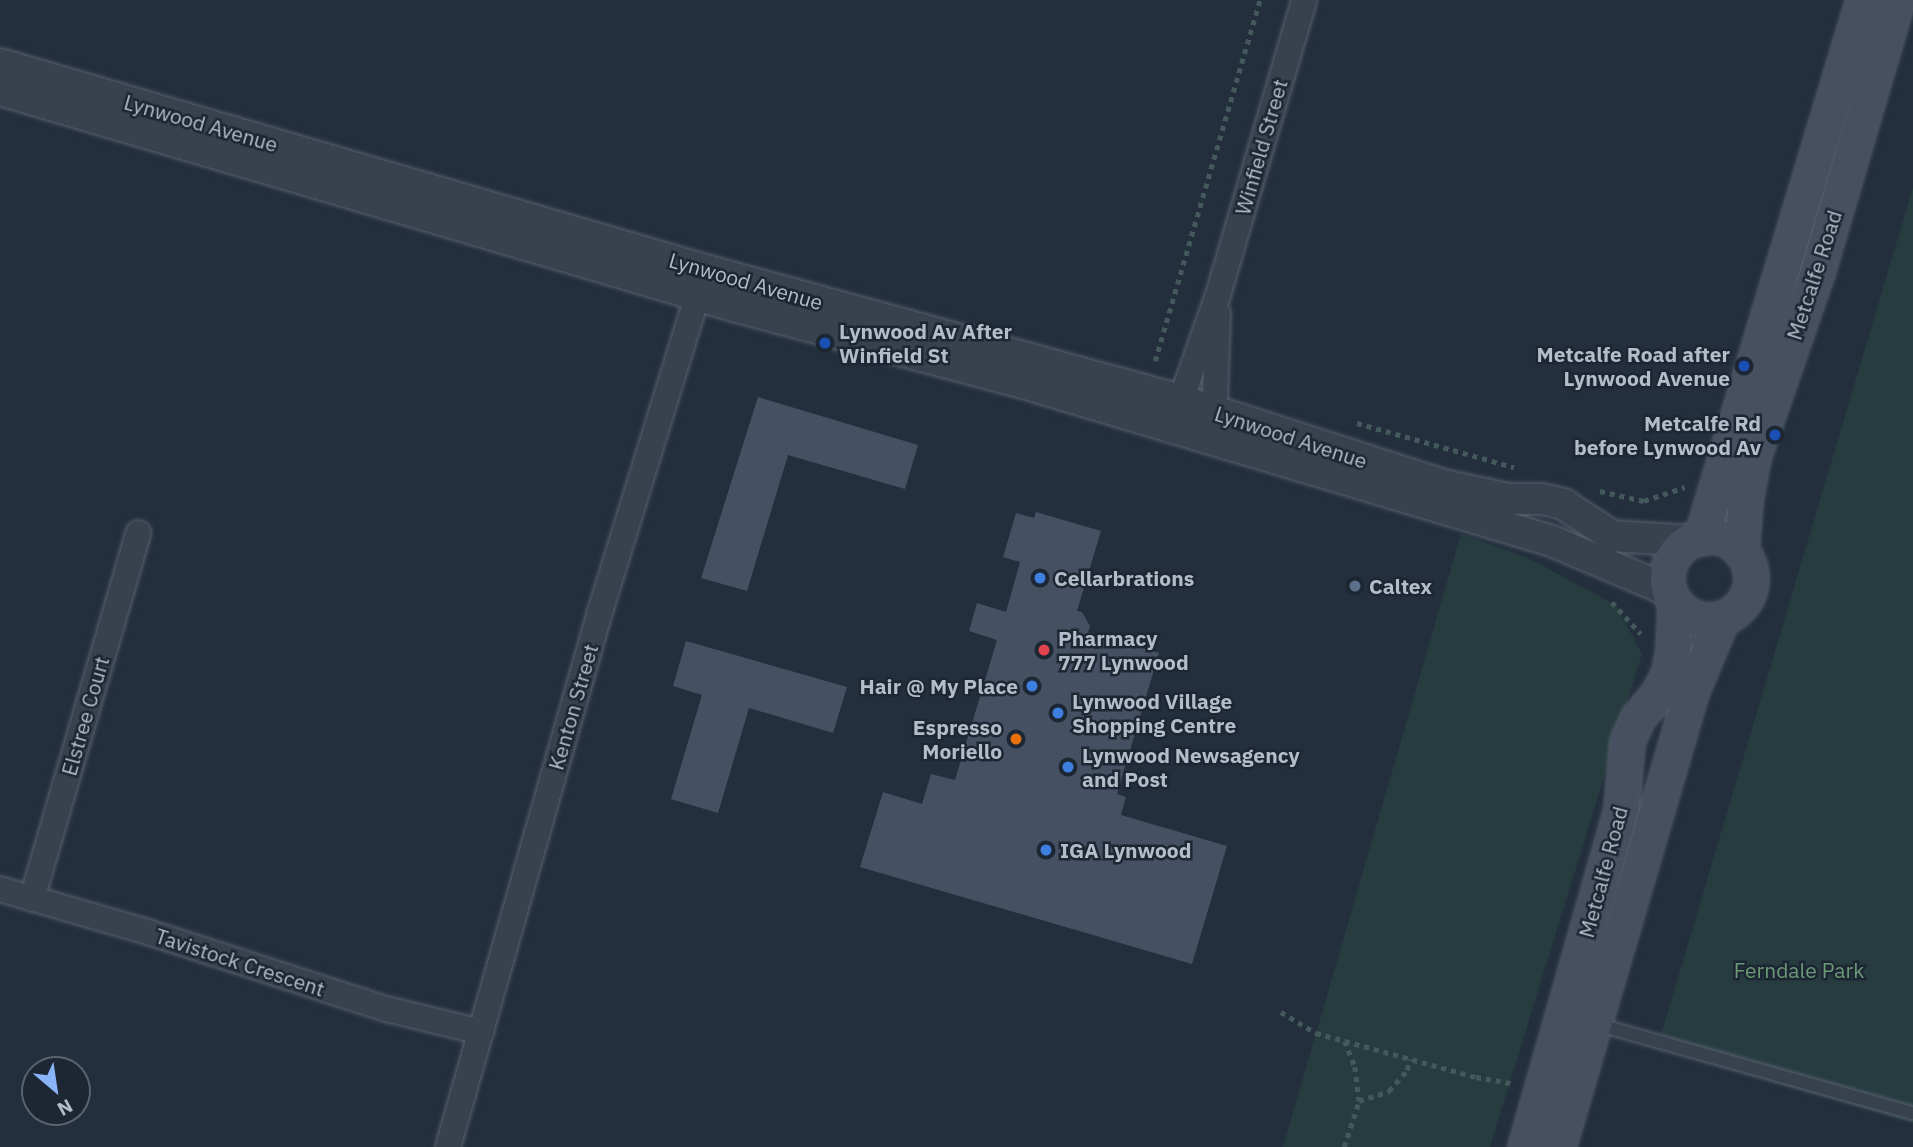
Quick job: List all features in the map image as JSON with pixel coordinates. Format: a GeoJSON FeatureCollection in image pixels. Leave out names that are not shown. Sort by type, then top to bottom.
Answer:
{"type":"FeatureCollection","features":[{"type":"Feature","properties":{"kind":"main road","name":"Metcalfe Road"},"geometry":{"type":"LineString","coordinates":[[1558,1147],[1578,1019],[1621,810],[1626,741],[1638,717],[1657,695],[1669,672],[1674,649],[1669,565],[1682,547],[1696,540],[1863,0]]}},
{"type":"Feature","properties":{"kind":"main road","name":"Metcalfe Road"},"geometry":{"type":"LineString","coordinates":[[1525,1147],[1578,1019],[1692,690],[1722,618],[1734,612],[1749,590],[1748,564],[1741,552],[1745,500],[1753,457],[1818,269],[1897,0]]}},
{"type":"Feature","properties":{"kind":"main road"},"geometry":{"type":"LineString","coordinates":[[1696,540],[1722,539],[1741,552]]}},
{"type":"Feature","properties":{"kind":"main road"},"geometry":{"type":"LineString","coordinates":[[1672,597],[1696,618],[1709,621],[1722,618]]}},
{"type":"Feature","properties":{"kind":"street","name":"Winfield Street"},"geometry":{"type":"LineString","coordinates":[[1176,414],[1218,295],[1304,0]]}},
{"type":"Feature","properties":{"kind":"street","name":"Lynwood Avenue"},"geometry":{"type":"LineString","coordinates":[[0,64],[1013,380],[1176,414],[1214,426],[1552,541],[1672,597]]}},
{"type":"Feature","properties":{"kind":"street","name":"Lynwood Avenue"},"geometry":{"type":"LineString","coordinates":[[0,90],[701,282]]}},
{"type":"Feature","properties":{"kind":"street","name":"Kenton Street"},"geometry":{"type":"LineString","coordinates":[[448,1147],[600,612],[701,282]]}},
{"type":"Feature","properties":{"kind":"street","name":"Winfield Street"},"geometry":{"type":"LineString","coordinates":[[1214,426],[1218,295]]}},
{"type":"Feature","properties":{"kind":"street","name":"Lynwood Avenue"},"geometry":{"type":"LineString","coordinates":[[1214,426],[1447,486],[1509,499],[1542,499],[1563,504],[1612,536],[1696,540]]}},
{"type":"Feature","properties":{"kind":"street","name":"Elstree Court"},"geometry":{"type":"LineString","coordinates":[[32,899],[138,533]]}},
{"type":"Feature","properties":{"kind":"street","name":"Tavistock Crescent"},"geometry":{"type":"LineString","coordinates":[[0,890],[151,933],[390,1010],[481,1032]]}},
{"type":"Feature","properties":{"kind":"lane"},"geometry":{"type":"LineString","coordinates":[[1578,1019],[1913,1113]]}},
{"type":"Feature","properties":{"kind":"path"},"geometry":{"type":"LineString","coordinates":[[1189,372],[1154,360],[1260,0]]}},
{"type":"Feature","properties":{"kind":"path"},"geometry":{"type":"LineString","coordinates":[[1352,421],[1526,470]]}},
{"type":"Feature","properties":{"kind":"path"},"geometry":{"type":"LineString","coordinates":[[1593,489],[1644,501],[1681,486],[1690,488]]}},
{"type":"Feature","properties":{"kind":"path"},"geometry":{"type":"LineString","coordinates":[[1602,597],[1615,603],[1638,632],[1649,639]]}},
{"type":"Feature","properties":{"kind":"path"},"geometry":{"type":"LineString","coordinates":[[1281,1012],[1316,1033],[1476,1077],[1523,1085]]}},
{"type":"Feature","properties":{"kind":"path"},"geometry":{"type":"LineString","coordinates":[[1344,1147],[1359,1101],[1355,1067],[1345,1041]]}},
{"type":"Feature","properties":{"kind":"path"},"geometry":{"type":"LineString","coordinates":[[1359,1101],[1389,1091],[1406,1070],[1410,1059]]}},
{"type":"Feature","properties":{"kind":"green space","name":"Ferndale Park"},"geometry":{"type":"Polygon","coordinates":[[[1913,187],[1913,1123],[1657,1048],[1913,187]]]}},
{"type":"Feature","properties":{"kind":"green space"},"geometry":{"type":"Polygon","coordinates":[[[1461,534],[1528,558],[1616,605],[1642,654],[1490,1147],[1283,1147],[1461,534]]]}},
{"type":"Feature","properties":{"kind":"building"},"geometry":{"type":"Polygon","coordinates":[[[758,397],[918,445],[905,489],[788,455],[747,591],[701,578],[758,397]]]}},
{"type":"Feature","properties":{"kind":"building","name":"Lynwood Village Shopping Centre"},"geometry":{"type":"Polygon","coordinates":[[[1036,512],[1101,531],[1077,611],[1082,612],[1090,626],[1088,632],[1159,653],[1117,794],[1126,797],[1121,815],[1227,846],[1192,964],[860,867],[883,792],[922,804],[931,774],[955,780],[997,640],[969,631],[977,603],[1006,612],[1020,562],[1003,557],[1016,513],[1034,518],[1036,512]]]}},
{"type":"Feature","properties":{"kind":"building"},"geometry":{"type":"Polygon","coordinates":[[[686,641],[847,687],[833,733],[749,708],[718,813],[671,799],[702,695],[673,686],[686,641]]]}},
{"type":"Feature","properties":{"kind":"place","name":"Lynwood Av After Winfield St"},"geometry":{"type":"Point","coordinates":[825,343]}},
{"type":"Feature","properties":{"kind":"place","name":"Metcalfe Road after Lynwood Avenue"},"geometry":{"type":"Point","coordinates":[1744,366]}},
{"type":"Feature","properties":{"kind":"place","name":"Metcalfe Rd before Lynwood Av"},"geometry":{"type":"Point","coordinates":[1775,435]}},
{"type":"Feature","properties":{"kind":"place","name":"Cellarbrations"},"geometry":{"type":"Point","coordinates":[1040,578]}},
{"type":"Feature","properties":{"kind":"place","name":"Caltex"},"geometry":{"type":"Point","coordinates":[1355,586]}},
{"type":"Feature","properties":{"kind":"place","name":"Pharmacy 777 Lynwood"},"geometry":{"type":"Point","coordinates":[1044,650]}},
{"type":"Feature","properties":{"kind":"place","name":"Hair @ My Place"},"geometry":{"type":"Point","coordinates":[1032,686]}},
{"type":"Feature","properties":{"kind":"place","name":"Lynwood Village Shopping Centre"},"geometry":{"type":"Point","coordinates":[1058,713]}},
{"type":"Feature","properties":{"kind":"place","name":"Espresso Moriello"},"geometry":{"type":"Point","coordinates":[1016,739]}},
{"type":"Feature","properties":{"kind":"place","name":"Lynwood Newsagency and Post"},"geometry":{"type":"Point","coordinates":[1068,767]}},
{"type":"Feature","properties":{"kind":"place","name":"IGA Lynwood"},"geometry":{"type":"Point","coordinates":[1046,850]}}]}
